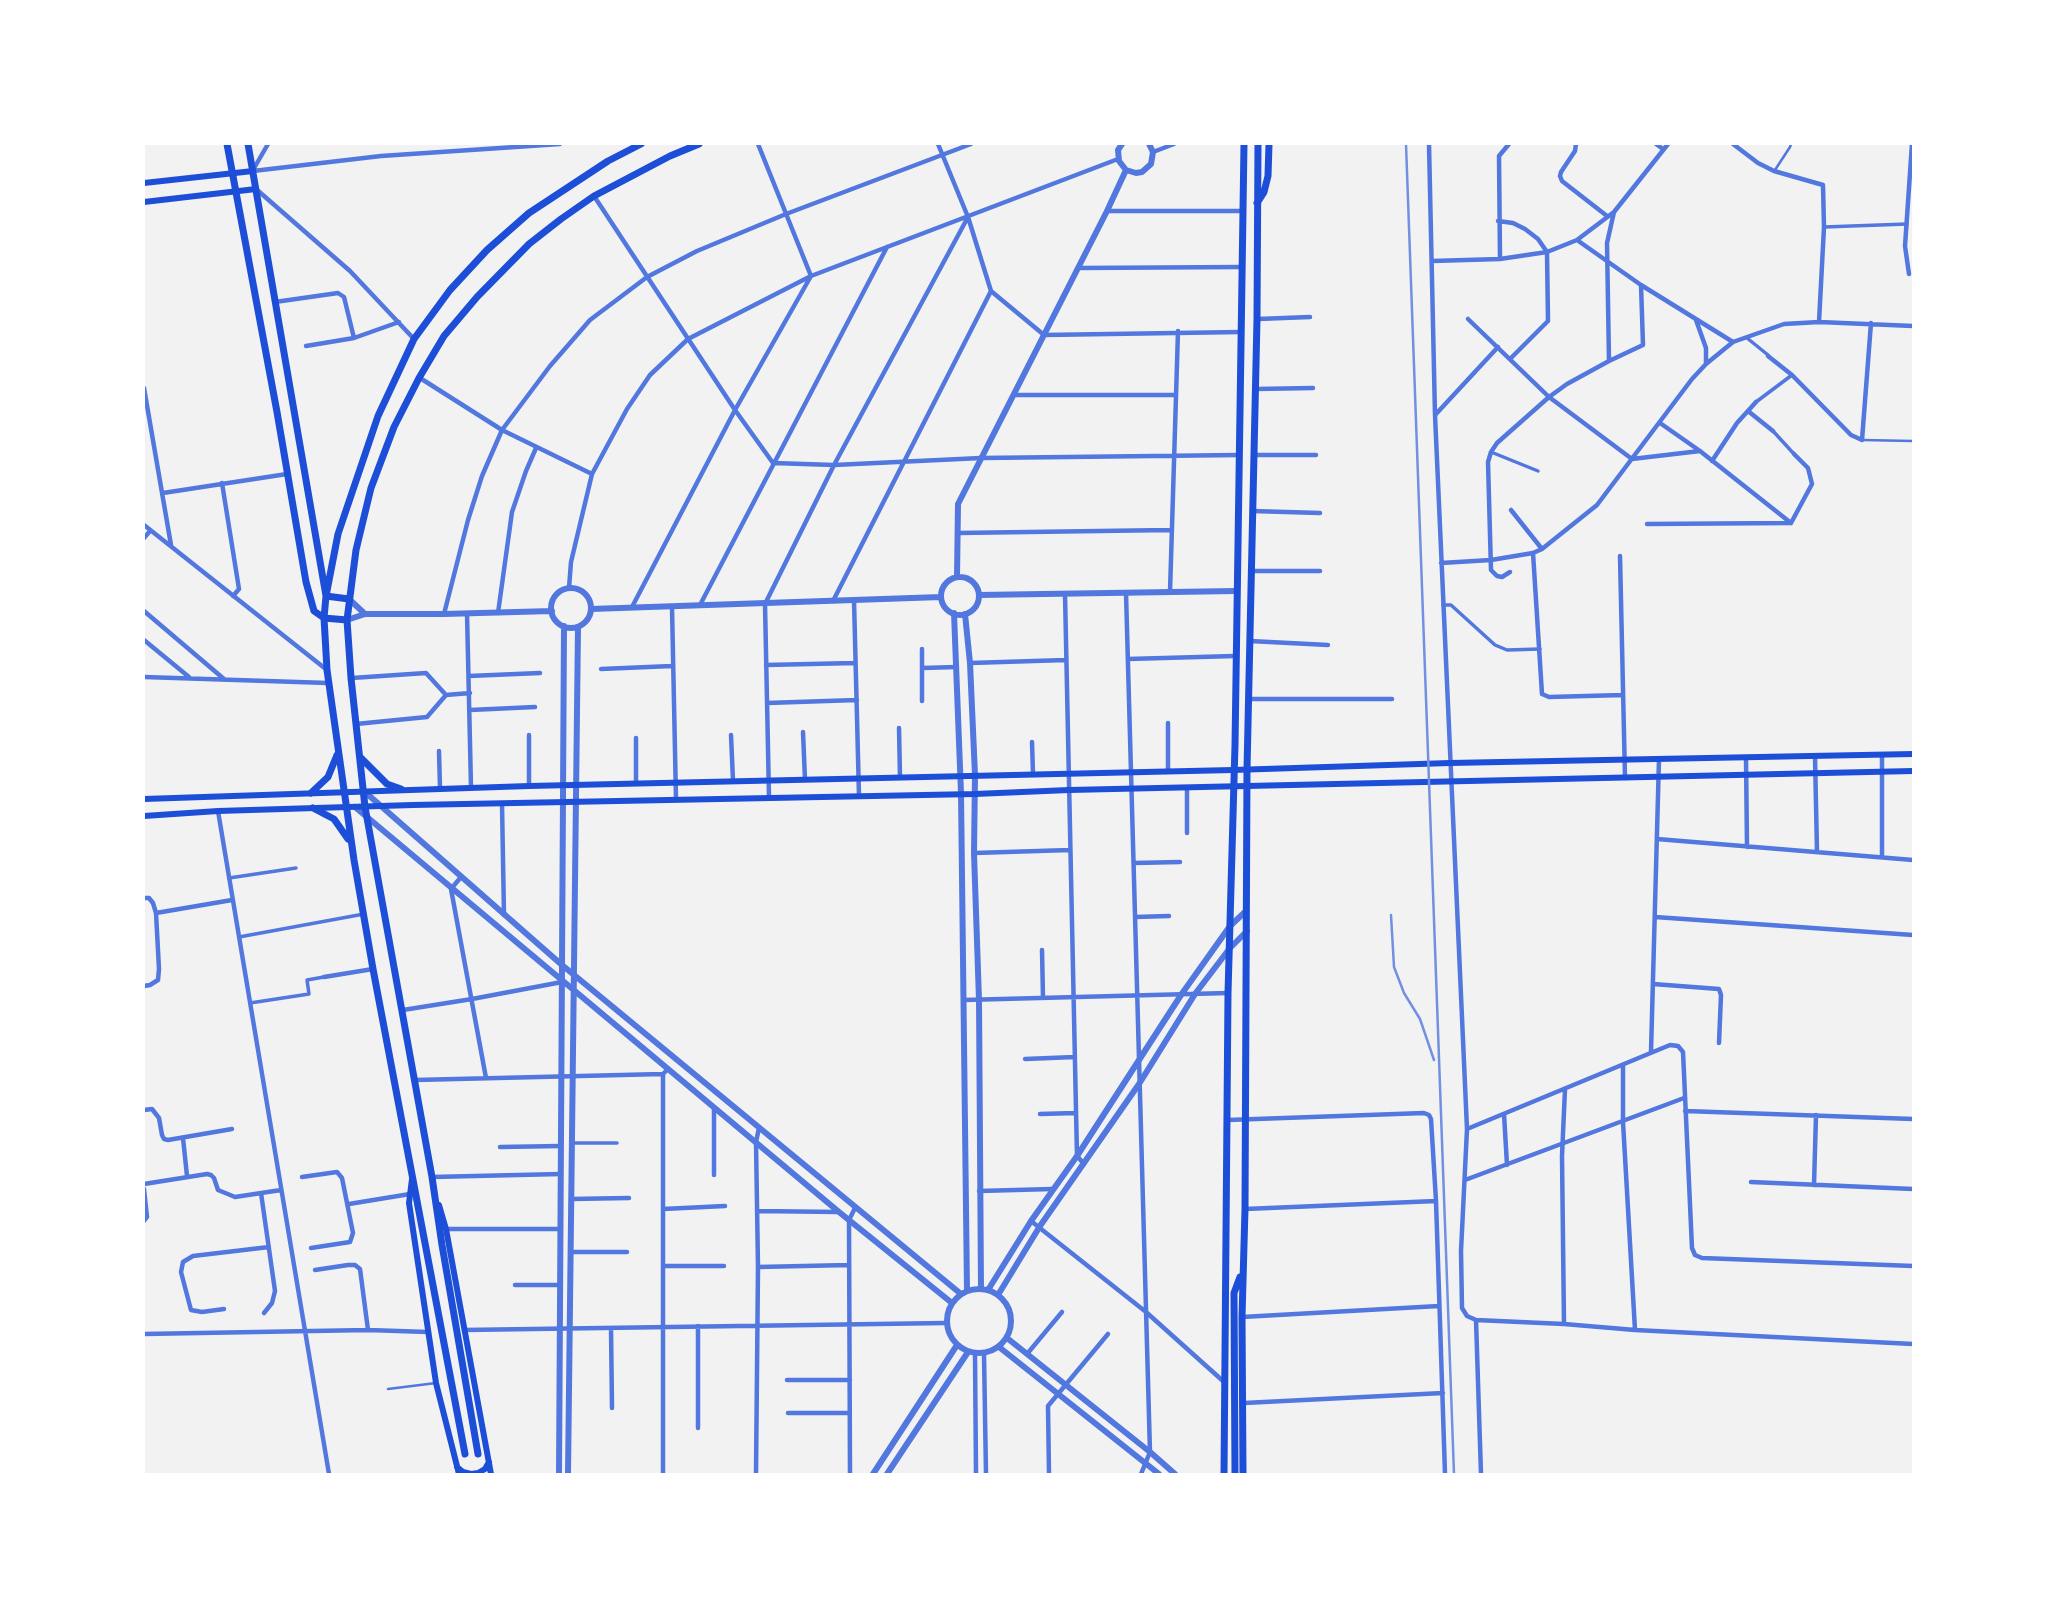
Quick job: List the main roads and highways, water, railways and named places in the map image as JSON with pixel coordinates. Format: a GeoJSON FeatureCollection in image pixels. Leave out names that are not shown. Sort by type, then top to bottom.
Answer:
{"type":"FeatureCollection","features":[{"type":"Feature","properties":{"kind":"main road"},"geometry":{"type":"LineString","coordinates":[[227,144],[311,602],[314,611],[324,618],[346,620]]}},
{"type":"Feature","properties":{"kind":"main road"},"geometry":{"type":"LineString","coordinates":[[248,144],[326,596]]}},
{"type":"Feature","properties":{"kind":"main road"},"geometry":{"type":"LineString","coordinates":[[465,1454],[352,845],[351,807],[344,792],[327,670],[324,618],[326,596],[338,534],[378,416],[414,339],[450,290],[487,250],[521,220],[608,161],[641,144]]}},
{"type":"Feature","properties":{"kind":"main road"},"geometry":{"type":"LineString","coordinates":[[478,1454],[435,1192],[365,807],[346,620],[356,550],[370,488],[394,427],[444,336],[529,243],[594,196],[670,156],[699,144]]}},
{"type":"Feature","properties":{"kind":"main road"},"geometry":{"type":"LineString","coordinates":[[1224,1475],[1228,993],[1244,144]]}},
{"type":"Feature","properties":{"kind":"main road"},"geometry":{"type":"LineString","coordinates":[[1243,1475],[1247,769],[1258,144]]}},
{"type":"Feature","properties":{"kind":"main road"},"geometry":{"type":"LineString","coordinates":[[1257,204],[1264,192],[1268,176],[1269,144]]}},
{"type":"Feature","properties":{"kind":"main road"},"geometry":{"type":"LineString","coordinates":[[144,183],[253,171]]}},
{"type":"Feature","properties":{"kind":"main road"},"geometry":{"type":"LineString","coordinates":[[144,202],[256,189]]}},
{"type":"Feature","properties":{"kind":"main road"},"geometry":{"type":"LineString","coordinates":[[1243,283],[1256,283]]}},
{"type":"Feature","properties":{"kind":"main road"},"geometry":{"type":"LineString","coordinates":[[326,596],[349,599]]}},
{"type":"Feature","properties":{"kind":"main road"},"geometry":{"type":"LineString","coordinates":[[311,793],[332,771],[338,751]]}},
{"type":"Feature","properties":{"kind":"main road"},"geometry":{"type":"LineString","coordinates":[[144,800],[401,789],[1913,754]]}},
{"type":"Feature","properties":{"kind":"main road"},"geometry":{"type":"LineString","coordinates":[[360,757],[387,783],[401,789]]}},
{"type":"Feature","properties":{"kind":"main road"},"geometry":{"type":"LineString","coordinates":[[144,816],[382,806],[1913,771]]}},
{"type":"Feature","properties":{"kind":"main road"},"geometry":{"type":"LineString","coordinates":[[313,808],[334,819],[352,845]]}},
{"type":"Feature","properties":{"kind":"main road"},"geometry":{"type":"LineString","coordinates":[[412,1174],[409,1203],[428,1332],[436,1383],[458,1471],[478,1473],[485,1469],[489,1462]]}},
{"type":"Feature","properties":{"kind":"main road"},"geometry":{"type":"LineString","coordinates":[[435,1192],[446,1229],[491,1475]]}},
{"type":"Feature","properties":{"kind":"main road"},"geometry":{"type":"LineString","coordinates":[[1235,1475],[1234,1293],[1243,1269]]}},
{"type":"Feature","properties":{"kind":"railway"},"geometry":{"type":"LineString","coordinates":[[1406,144],[1454,1474]]}},
{"type":"Feature","properties":{"kind":"railway"},"geometry":{"type":"LineString","coordinates":[[1391,915],[1394,967],[1404,993],[1420,1019],[1434,1060]]}}]}
